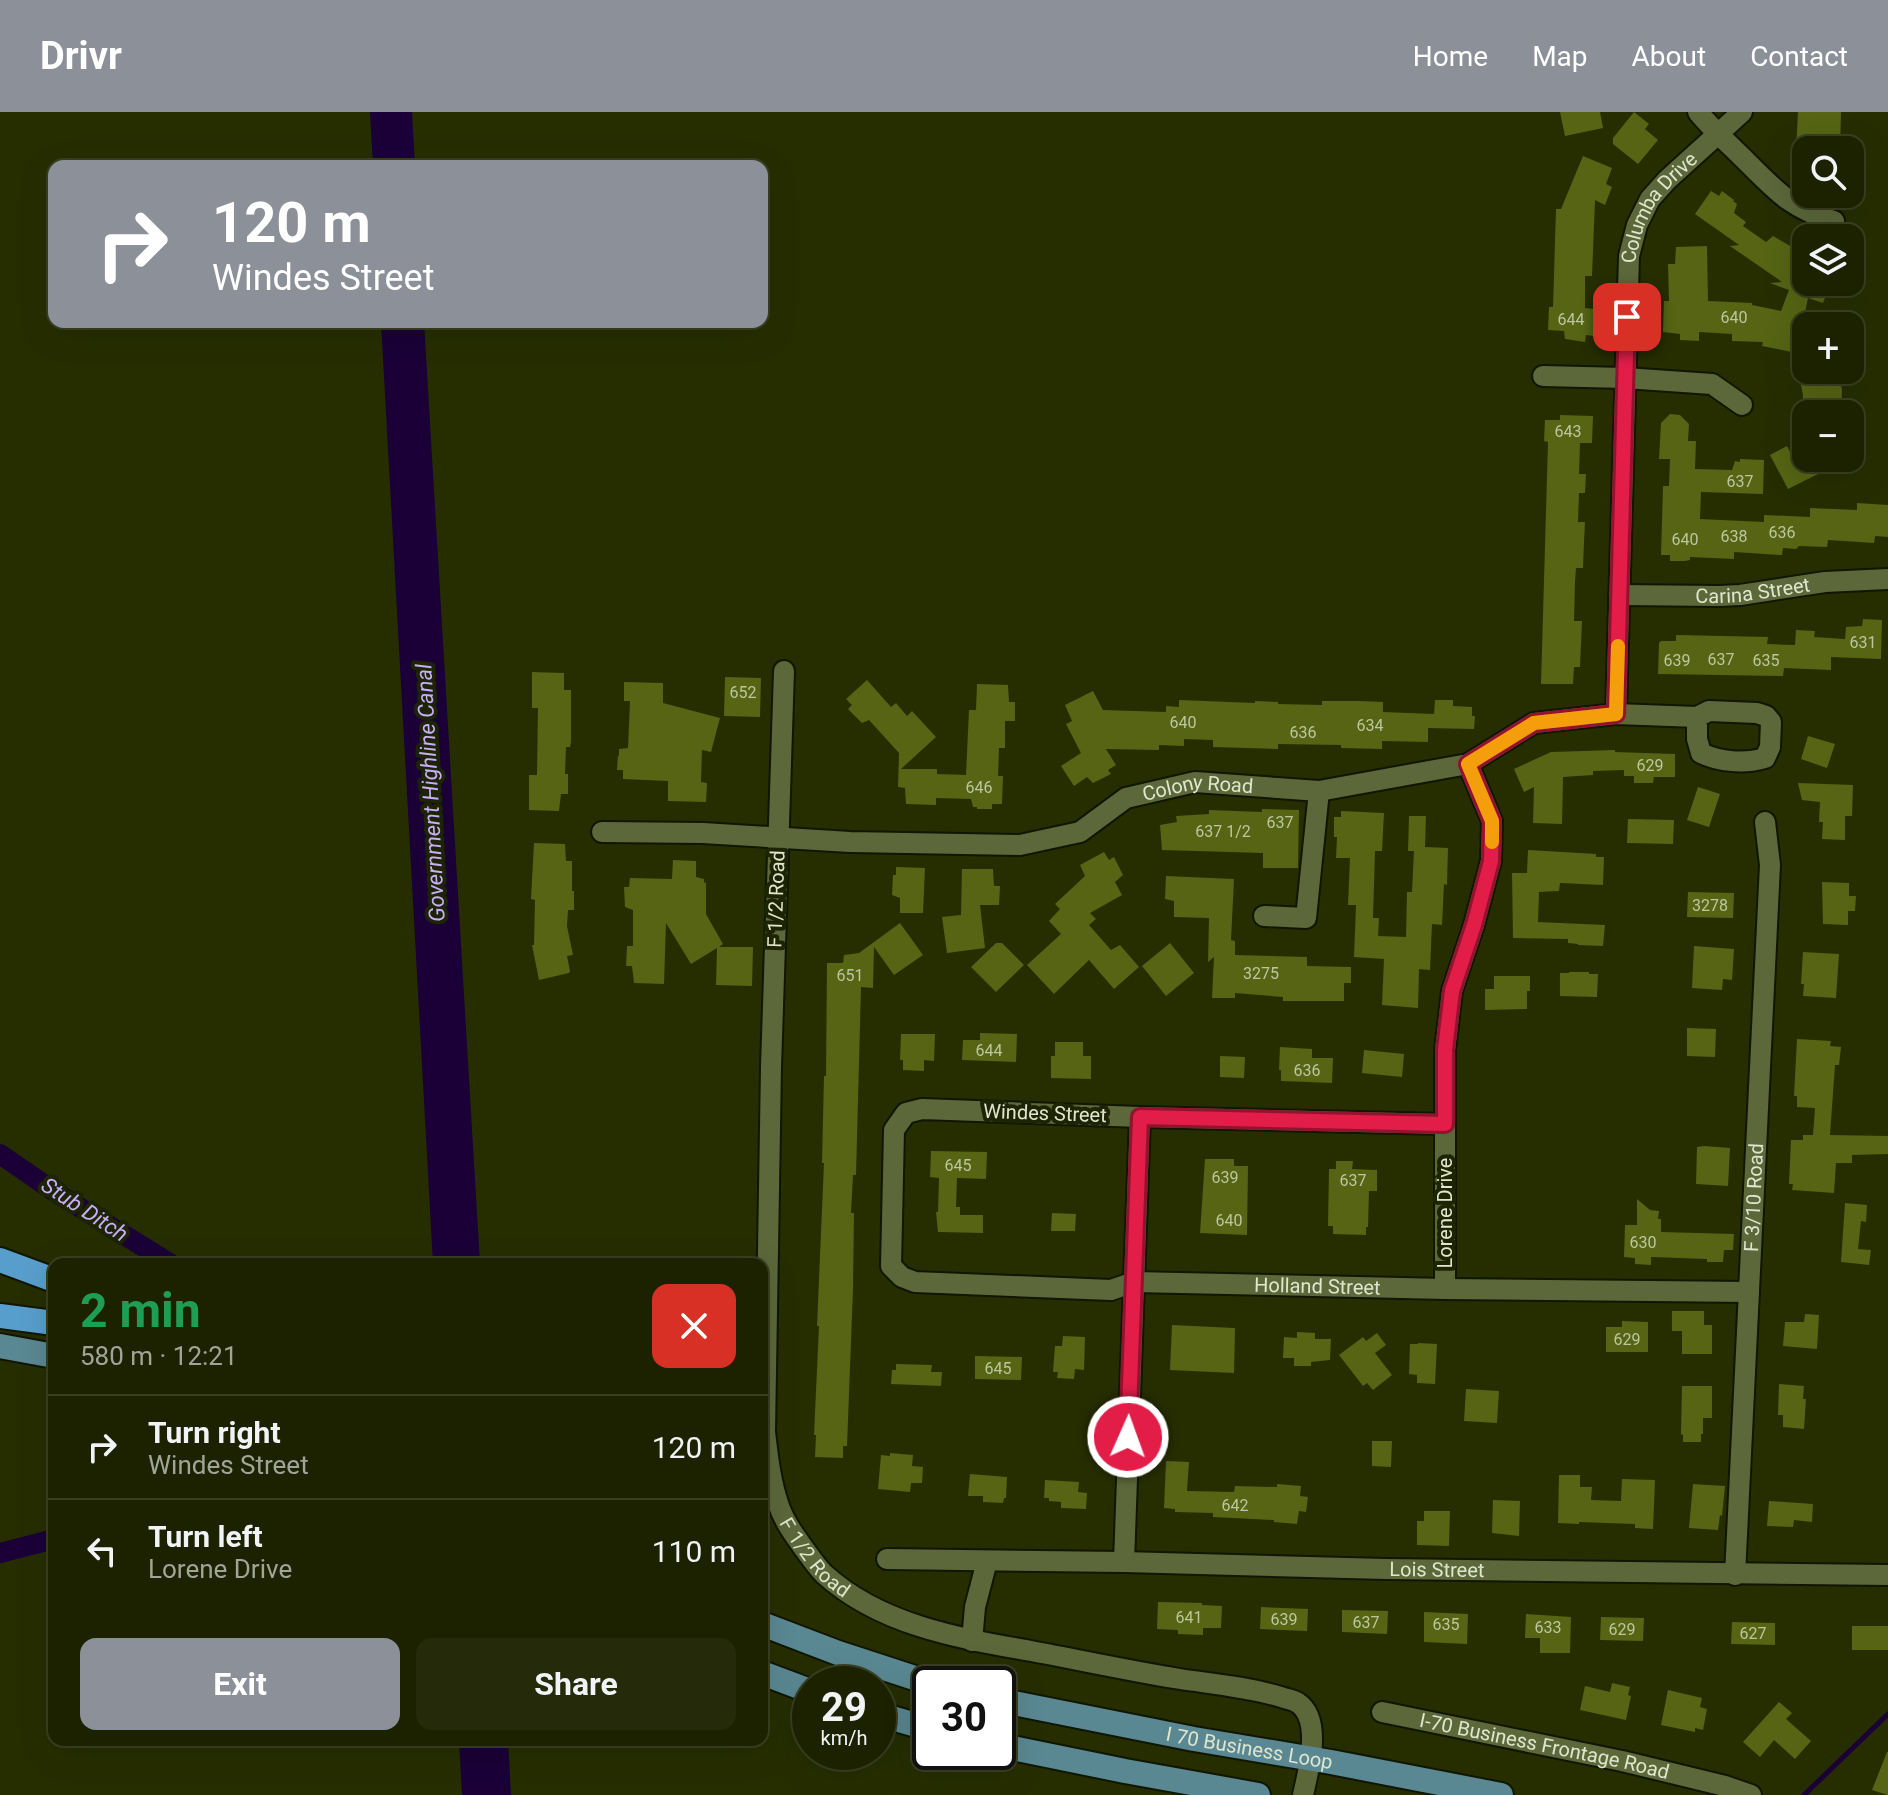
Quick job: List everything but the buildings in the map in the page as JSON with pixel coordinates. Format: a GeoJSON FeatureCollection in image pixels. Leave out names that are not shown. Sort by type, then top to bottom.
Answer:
{"type":"FeatureCollection","features":[{"type":"Feature","properties":{"kind":"highway"},"geometry":{"type":"LineString","coordinates":[[0,1260],[48,1278]]}},
{"type":"Feature","properties":{"kind":"highway"},"geometry":{"type":"LineString","coordinates":[[0,1316],[48,1322]]}},
{"type":"Feature","properties":{"kind":"main road"},"geometry":{"type":"LineString","coordinates":[[0,1346],[48,1355]]}},
{"type":"Feature","properties":{"kind":"main road"},"geometry":{"type":"LineString","coordinates":[[768,1626],[912,1677]]}},
{"type":"Feature","properties":{"kind":"main road"},"geometry":{"type":"LineString","coordinates":[[768,1675],[792,1684]]}},
{"type":"Feature","properties":{"kind":"main road","name":"I 70 Business Loop"},"geometry":{"type":"LineString","coordinates":[[1016,1704],[1501,1795]]}},
{"type":"Feature","properties":{"kind":"main road"},"geometry":{"type":"LineString","coordinates":[[1016,1749],[1258,1795]]}},
{"type":"Feature","properties":{"kind":"main road"},"geometry":{"type":"LineString","coordinates":[[1125,1771],[1179,1795]]}},
{"type":"Feature","properties":{"kind":"street"},"geometry":{"type":"LineString","coordinates":[[1698,112],[1772,188],[1793,205],[1834,221]]}},
{"type":"Feature","properties":{"kind":"street","name":"Columba Drive"},"geometry":{"type":"LineString","coordinates":[[1616,714],[1629,256],[1637,225],[1650,199],[1742,112]]}},
{"type":"Feature","properties":{"kind":"street"},"geometry":{"type":"LineString","coordinates":[[1543,376],[1712,384],[1742,405]]}},
{"type":"Feature","properties":{"kind":"street","name":"Carina Street"},"geometry":{"type":"LineString","coordinates":[[1619,595],[1740,595],[1825,582],[1888,579]]}},
{"type":"Feature","properties":{"kind":"street","name":"F 1/2 Road"},"geometry":{"type":"LineString","coordinates":[[768,1258],[784,671]]}},
{"type":"Feature","properties":{"kind":"street","name":"Colony Road"},"geometry":{"type":"LineString","coordinates":[[602,832],[1020,845],[1080,832],[1126,798],[1195,782],[1319,791],[1468,764],[1534,723],[1616,714],[1697,717]]}},
{"type":"Feature","properties":{"kind":"street","name":"Lorene Drive"},"geometry":{"type":"LineString","coordinates":[[1445,1289],[1445,1050],[1452,991],[1491,861],[1492,821],[1468,764]]}},
{"type":"Feature","properties":{"kind":"street"},"geometry":{"type":"LineString","coordinates":[[1264,916],[1306,918],[1319,791]]}},
{"type":"Feature","properties":{"kind":"street","name":"F 3/10 Road"},"geometry":{"type":"LineString","coordinates":[[1735,1575],[1770,865],[1765,822]]}},
{"type":"Feature","properties":{"kind":"street","name":"Windes Street"},"geometry":{"type":"LineString","coordinates":[[891,1266],[894,1130],[906,1113],[922,1109],[1445,1124]]}},
{"type":"Feature","properties":{"kind":"street"},"geometry":{"type":"LineString","coordinates":[[1124,1562],[1140,1117]]}},
{"type":"Feature","properties":{"kind":"street","name":"Holland Street"},"geometry":{"type":"LineString","coordinates":[[891,1266],[902,1277],[915,1282],[1111,1290],[1134,1282],[1749,1292]]}},
{"type":"Feature","properties":{"kind":"street","name":"F 1/2 Road"},"geometry":{"type":"LineString","coordinates":[[768,1458],[779,1506],[796,1537],[822,1572],[850,1595],[876,1610],[904,1622],[972,1641],[1237,1687],[1299,1703],[1309,1716],[1312,1736],[1311,1759],[1303,1795]]}},
{"type":"Feature","properties":{"kind":"street","name":"Lois Street"},"geometry":{"type":"LineString","coordinates":[[887,1559],[1735,1575],[1888,1575]]}},
{"type":"Feature","properties":{"kind":"street"},"geometry":{"type":"LineString","coordinates":[[972,1641],[975,1607],[987,1561]]}},
{"type":"Feature","properties":{"kind":"street","name":"I-70 Business Frontage Road"},"geometry":{"type":"LineString","coordinates":[[1382,1712],[1622,1761],[1751,1795]]}},
{"type":"Feature","properties":{"kind":"water"},"geometry":{"type":"Polygon","coordinates":[[[370,112],[412,112],[415,160],[373,160],[370,112]]]}},
{"type":"Feature","properties":{"kind":"water","name":"Government Highline Canal"},"geometry":{"type":"Polygon","coordinates":[[[381,328],[424,328],[480,1258],[433,1258],[381,328]]]}},
{"type":"Feature","properties":{"kind":"water"},"geometry":{"type":"Polygon","coordinates":[[[459,1746],[508,1746],[511,1795],[462,1795],[459,1746]]]}},
{"type":"Feature","properties":{"kind":"waterway","name":"Stub Ditch"},"geometry":{"type":"LineString","coordinates":[[0,1154],[161,1258]]}},
{"type":"Feature","properties":{"kind":"waterway","name":"Stub Ditch"},"geometry":{"type":"LineString","coordinates":[[0,1553],[48,1541]]}},
{"type":"Feature","properties":{"kind":"waterway"},"geometry":{"type":"LineString","coordinates":[[1804,1795],[1888,1714]]}},
{"type":"Feature","properties":{"kind":"slow traffic"},"geometry":{"type":"LineString","coordinates":[[1492,842],[1492,821],[1468,764],[1534,723],[1616,714],[1618,646]]}},
{"type":"Feature","properties":{"kind":"route"},"geometry":{"type":"LineString","coordinates":[[1128,1437],[1140,1117],[1445,1124],[1445,1050],[1452,991],[1491,861],[1492,821],[1468,764],[1534,723],[1616,714],[1627,317]]}}]}
